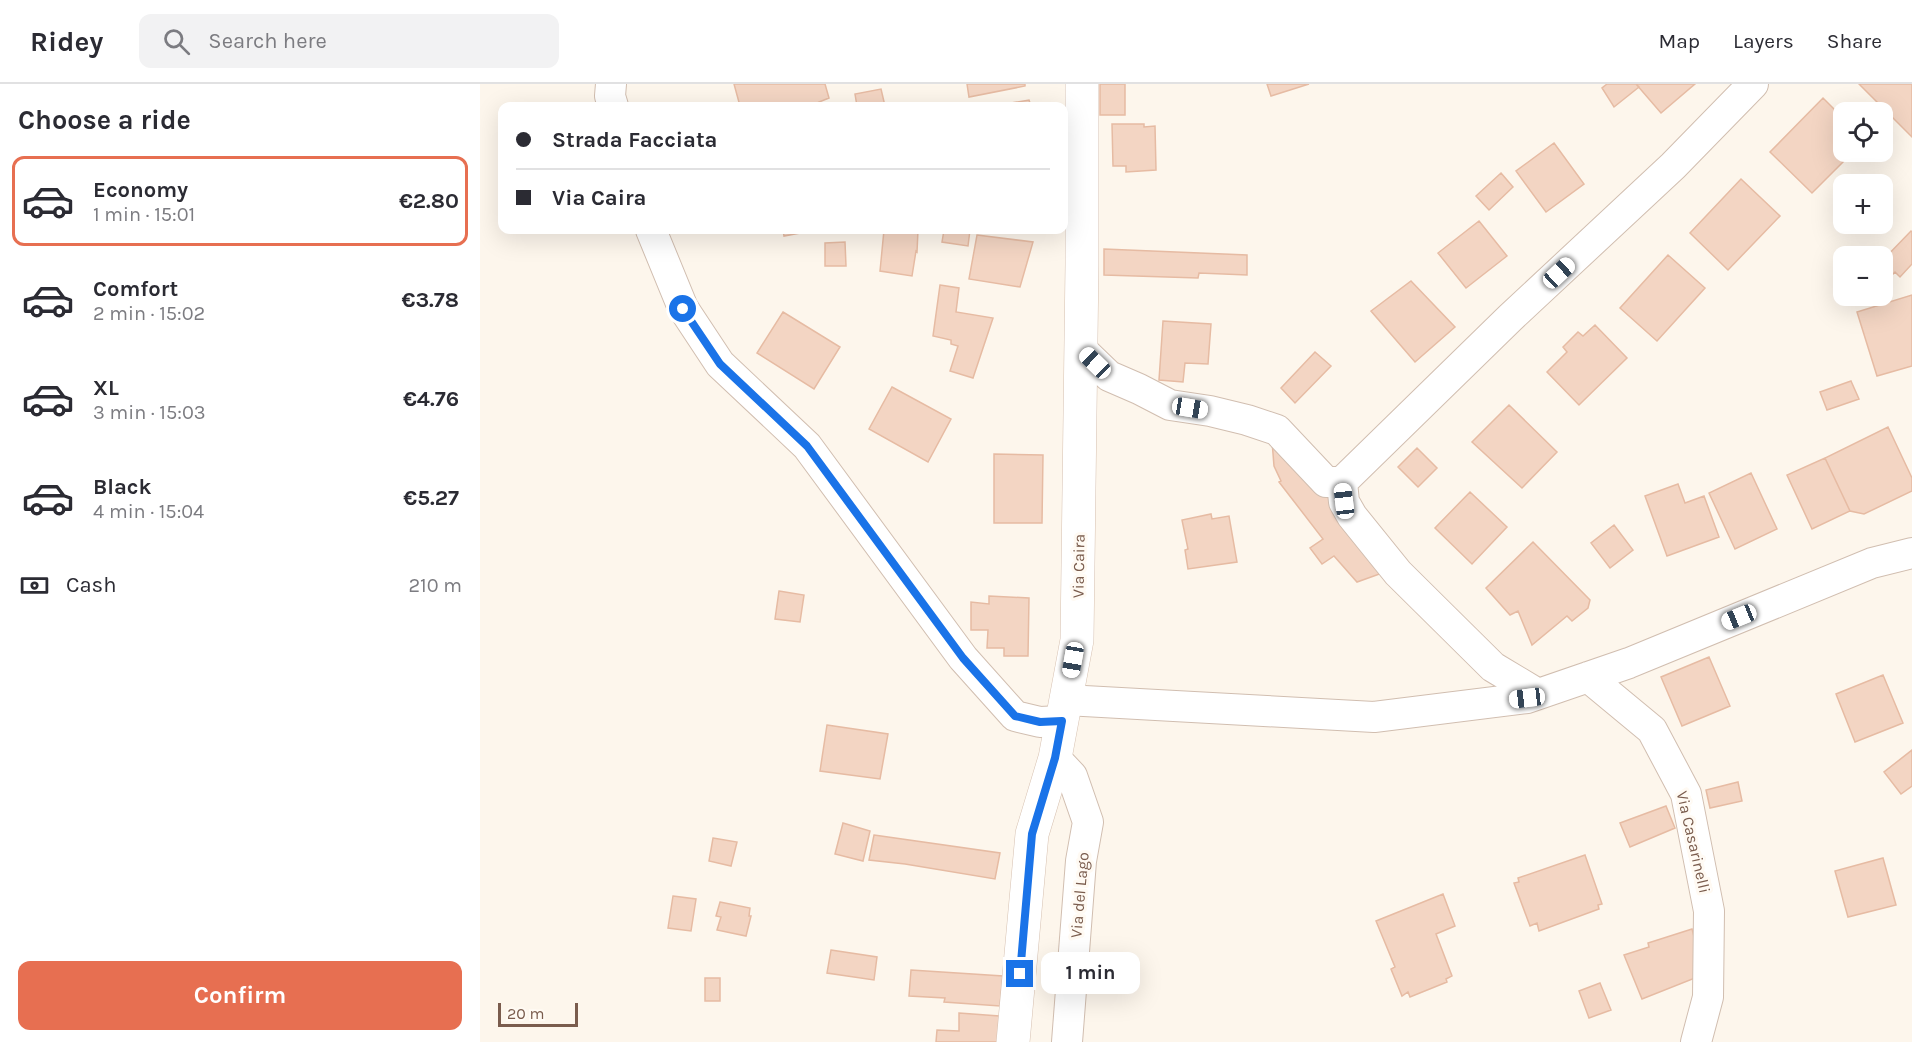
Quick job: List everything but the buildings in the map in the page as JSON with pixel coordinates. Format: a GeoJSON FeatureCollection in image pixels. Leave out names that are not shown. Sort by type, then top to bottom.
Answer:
{"type":"FeatureCollection","features":[{"type":"Feature","properties":{"kind":"street"},"geometry":{"type":"LineString","coordinates":[[611,84],[612,102]]}},
{"type":"Feature","properties":{"kind":"street","name":"Via Caira"},"geometry":{"type":"LineString","coordinates":[[1013,1042],[1032,834],[1055,758],[1077,640],[1082,84]]}},
{"type":"Feature","properties":{"kind":"street"},"geometry":{"type":"LineString","coordinates":[[1081,349],[1109,376],[1170,405],[1209,411],[1277,430],[1326,482],[1342,482],[1510,318],[1673,166],[1753,84]]}},
{"type":"Feature","properties":{"kind":"street"},"geometry":{"type":"LineString","coordinates":[[653,234],[683,309],[720,364],[807,446],[963,658],[1015,716],[1040,722],[1064,711],[1374,717],[1527,698],[1629,663],[1872,563],[1912,553]]}},
{"type":"Feature","properties":{"kind":"street"},"geometry":{"type":"LineString","coordinates":[[1342,482],[1344,501],[1352,516],[1398,573],[1493,667],[1538,694]]}},
{"type":"Feature","properties":{"kind":"street","name":"Via Casarinelli"},"geometry":{"type":"LineString","coordinates":[[1588,677],[1652,730],[1686,794],[1709,911],[1708,997],[1696,1042]]}},
{"type":"Feature","properties":{"kind":"street","name":"Via del Lago"},"geometry":{"type":"LineString","coordinates":[[1055,758],[1072,776],[1088,822],[1081,861],[1067,1042]]}},
{"type":"Feature","properties":{"kind":"route"},"geometry":{"type":"LineString","coordinates":[[683,309],[720,364],[807,446],[963,658],[1015,716],[1040,722],[1062,721],[1055,758],[1032,834],[1020,974]]}}]}
